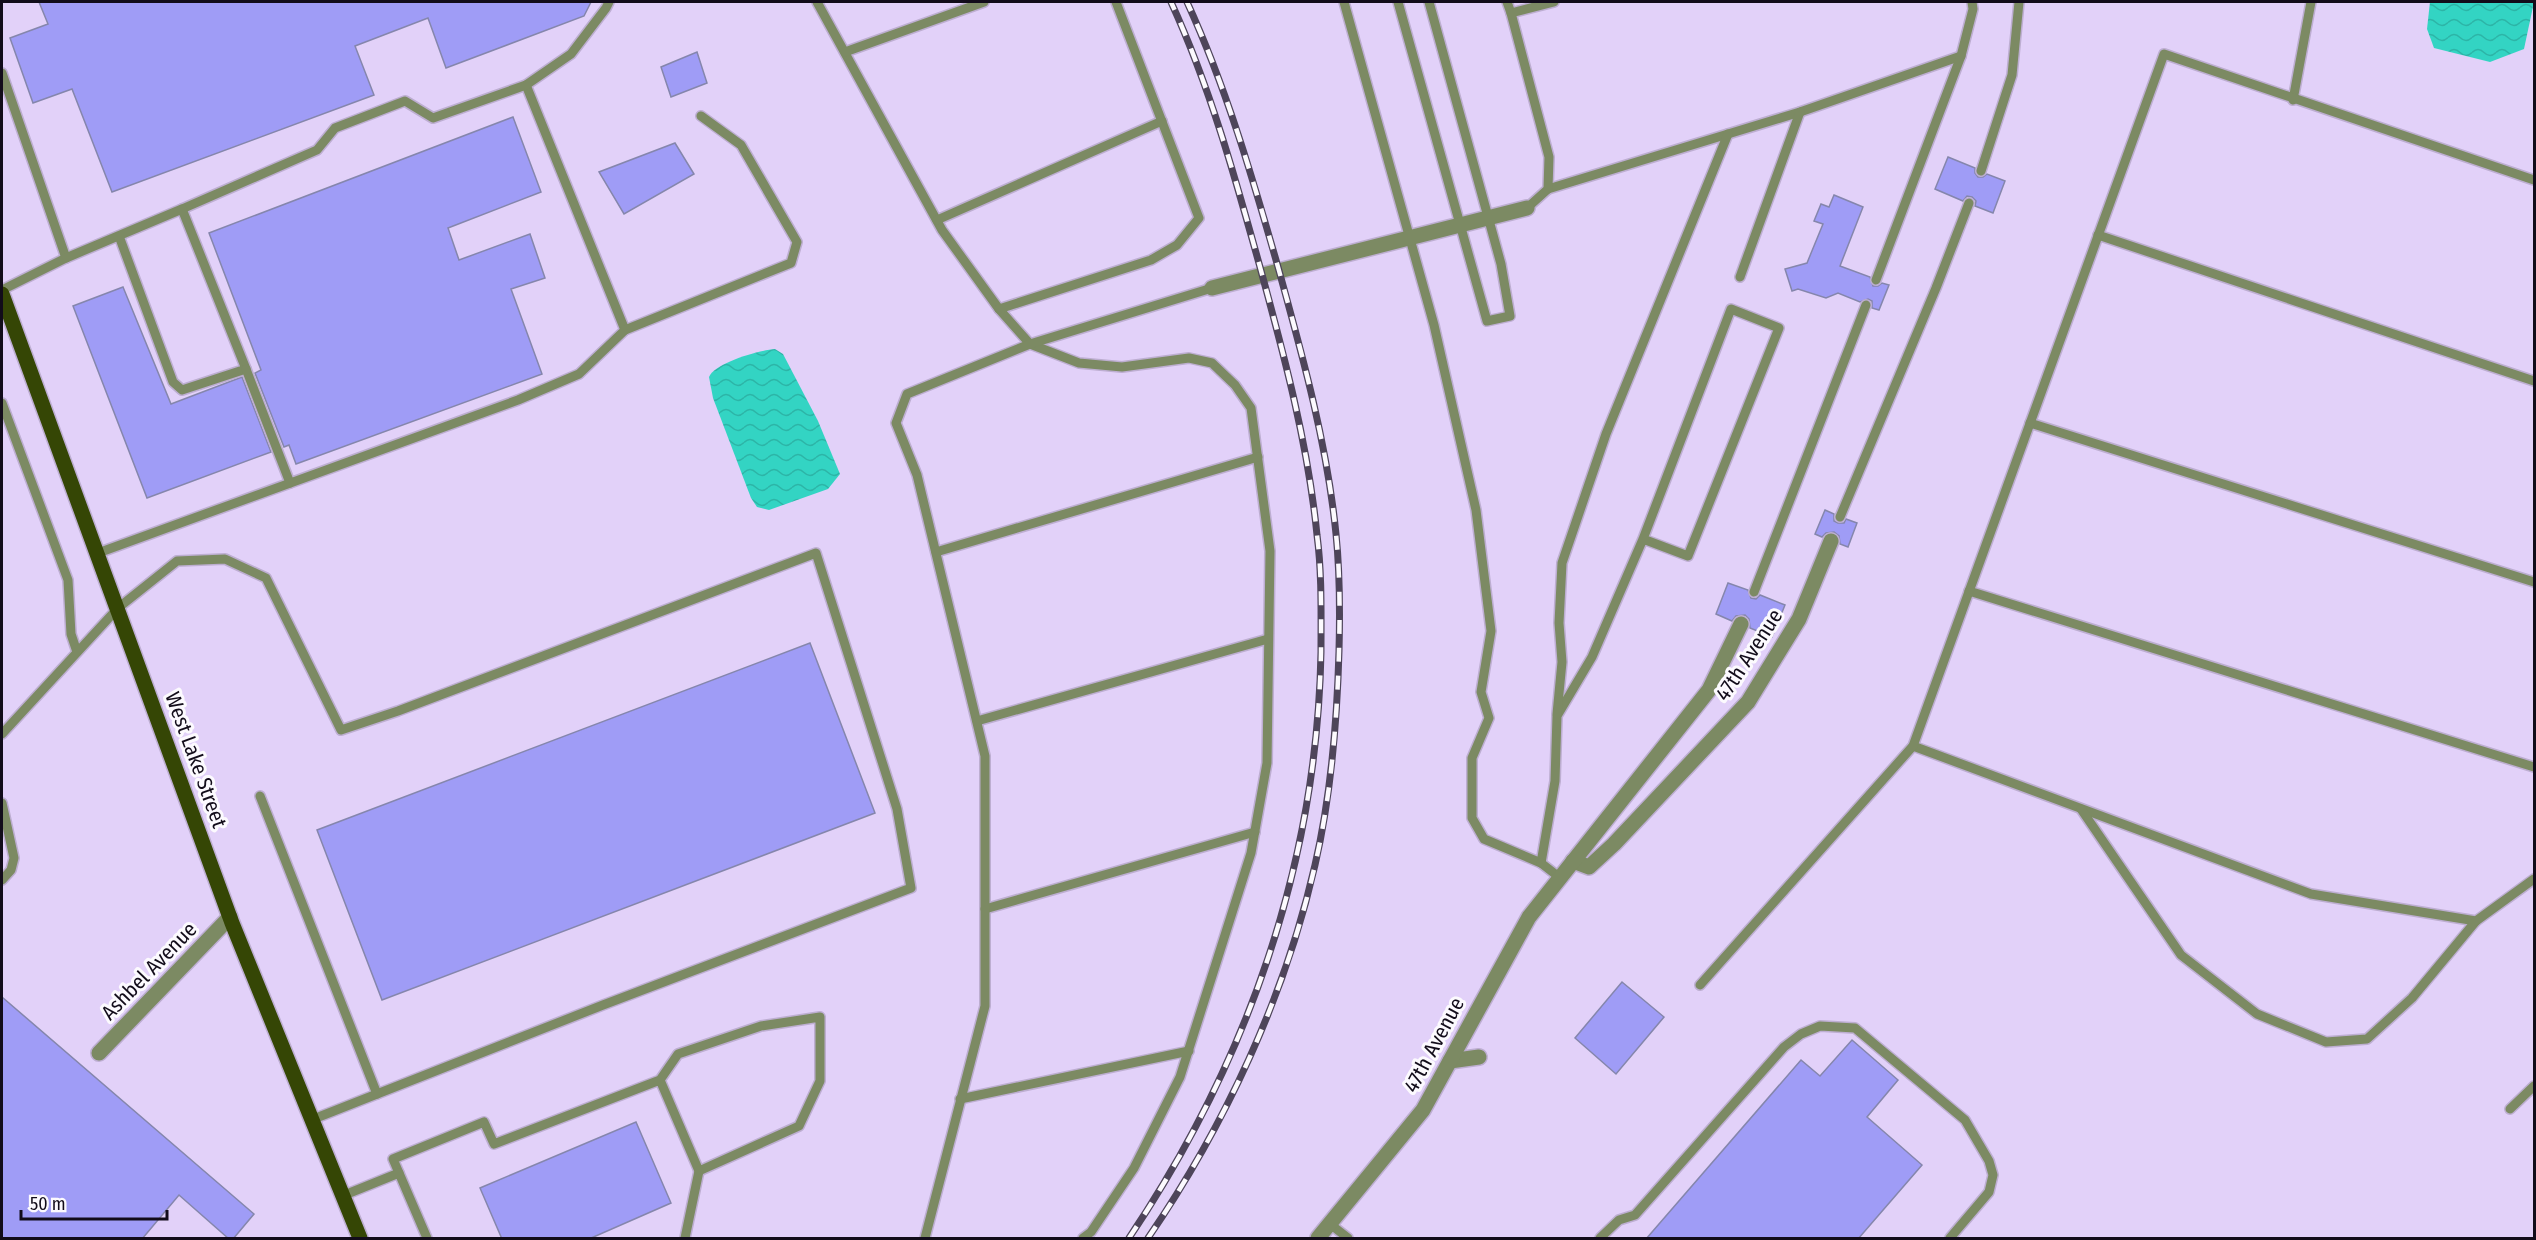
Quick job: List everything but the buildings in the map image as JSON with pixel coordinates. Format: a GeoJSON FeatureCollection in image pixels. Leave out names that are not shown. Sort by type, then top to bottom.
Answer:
{"type":"FeatureCollection","features":[{"type":"Feature","properties":{"kind":"main road","name":"West Lake Street"},"geometry":{"type":"LineString","coordinates":[[2,292],[230,917],[360,1239]]}},
{"type":"Feature","properties":{"kind":"street"},"geometry":{"type":"LineString","coordinates":[[1212,288],[1527,208]]}},
{"type":"Feature","properties":{"kind":"street","name":"47th Avenue"},"geometry":{"type":"LineString","coordinates":[[1573,861],[1589,867],[1614,844],[1748,702],[1798,619],[1831,540]]}},
{"type":"Feature","properties":{"kind":"street","name":"47th Avenue"},"geometry":{"type":"LineString","coordinates":[[1318,1239],[1423,1110],[1529,917],[1708,690],[1741,624]]}},
{"type":"Feature","properties":{"kind":"street","name":"Ashbel Avenue"},"geometry":{"type":"LineString","coordinates":[[99,1053],[230,917]]}},
{"type":"Feature","properties":{"kind":"street"},"geometry":{"type":"LineString","coordinates":[[1450,1061],[1479,1057]]}},
{"type":"Feature","properties":{"kind":"lane"},"geometry":{"type":"LineString","coordinates":[[817,2],[937,220],[999,309],[1030,344],[1079,363],[1122,367],[1189,358],[1212,363],[1235,385],[1251,408],[1270,551],[1267,763],[1251,853],[1180,1077],[1134,1168],[1091,1232],[1083,1239]]}},
{"type":"Feature","properties":{"kind":"lane"},"geometry":{"type":"LineString","coordinates":[[844,52],[984,2]]}},
{"type":"Feature","properties":{"kind":"lane"},"geometry":{"type":"LineString","coordinates":[[999,309],[1151,260],[1177,245],[1199,218],[1116,2]]}},
{"type":"Feature","properties":{"kind":"lane"},"geometry":{"type":"LineString","coordinates":[[1344,2],[1434,325],[1476,510],[1491,631],[1481,692],[1489,718],[1472,758],[1472,818],[1484,839],[1541,863],[1559,878]]}},
{"type":"Feature","properties":{"kind":"lane"},"geometry":{"type":"LineString","coordinates":[[1398,2],[1487,321],[1510,316],[1501,264],[1429,2]]}},
{"type":"Feature","properties":{"kind":"lane"},"geometry":{"type":"LineString","coordinates":[[1507,2],[1549,157],[1548,189]]}},
{"type":"Feature","properties":{"kind":"lane"},"geometry":{"type":"LineString","coordinates":[[1511,13],[1554,2]]}},
{"type":"Feature","properties":{"kind":"lane"},"geometry":{"type":"LineString","coordinates":[[1876,280],[1961,56],[1973,9],[1972,2]]}},
{"type":"Feature","properties":{"kind":"lane"},"geometry":{"type":"LineString","coordinates":[[1981,171],[2012,75],[2019,2]]}},
{"type":"Feature","properties":{"kind":"lane"},"geometry":{"type":"LineString","coordinates":[[2293,99],[2311,2]]}},
{"type":"Feature","properties":{"kind":"lane"},"geometry":{"type":"LineString","coordinates":[[2,292],[66,258],[317,150],[335,128],[405,101],[433,118],[526,85],[570,54],[606,4]]}},
{"type":"Feature","properties":{"kind":"lane"},"geometry":{"type":"LineString","coordinates":[[1700,985],[1913,746],[2164,54],[2535,180]]}},
{"type":"Feature","properties":{"kind":"lane"},"geometry":{"type":"LineString","coordinates":[[1527,208],[1548,189],[1800,112],[1961,56]]}},
{"type":"Feature","properties":{"kind":"lane"},"geometry":{"type":"LineString","coordinates":[[2,73],[66,258]]}},
{"type":"Feature","properties":{"kind":"lane"},"geometry":{"type":"LineString","coordinates":[[526,85],[626,330]]}},
{"type":"Feature","properties":{"kind":"lane"},"geometry":{"type":"LineString","coordinates":[[1740,277],[1800,112]]}},
{"type":"Feature","properties":{"kind":"lane"},"geometry":{"type":"LineString","coordinates":[[98,553],[518,400],[579,374],[626,330],[791,263],[797,242],[741,145],[701,116]]}},
{"type":"Feature","properties":{"kind":"lane"},"geometry":{"type":"LineString","coordinates":[[937,220],[1162,121]]}},
{"type":"Feature","properties":{"kind":"lane"},"geometry":{"type":"LineString","coordinates":[[1541,863],[1555,781],[1557,716],[1562,662],[1559,623],[1562,563],[1606,434],[1728,134]]}},
{"type":"Feature","properties":{"kind":"lane"},"geometry":{"type":"LineString","coordinates":[[1840,517],[1969,203]]}},
{"type":"Feature","properties":{"kind":"lane"},"geometry":{"type":"LineString","coordinates":[[182,209],[290,483]]}},
{"type":"Feature","properties":{"kind":"lane"},"geometry":{"type":"LineString","coordinates":[[2098,235],[2535,381]]}},
{"type":"Feature","properties":{"kind":"lane"},"geometry":{"type":"LineString","coordinates":[[119,236],[173,382],[182,390],[246,369]]}},
{"type":"Feature","properties":{"kind":"lane"},"geometry":{"type":"LineString","coordinates":[[925,1239],[985,1006],[985,756],[917,475],[896,423],[907,394],[1030,344],[1212,288]]}},
{"type":"Feature","properties":{"kind":"lane"},"geometry":{"type":"LineString","coordinates":[[1754,592],[1866,305]]}},
{"type":"Feature","properties":{"kind":"lane"},"geometry":{"type":"LineString","coordinates":[[1557,716],[1592,657],[1643,539],[1731,309],[1779,328],[1689,556],[1643,539]]}},
{"type":"Feature","properties":{"kind":"lane"},"geometry":{"type":"LineString","coordinates":[[2,403],[68,580],[71,634],[77,652]]}},
{"type":"Feature","properties":{"kind":"lane"},"geometry":{"type":"LineString","coordinates":[[2030,423],[2535,582]]}},
{"type":"Feature","properties":{"kind":"lane"},"geometry":{"type":"LineString","coordinates":[[936,552],[1258,457]]}},
{"type":"Feature","properties":{"kind":"lane"},"geometry":{"type":"LineString","coordinates":[[2,730],[118,608],[177,561],[225,559],[266,578],[341,730],[398,711],[816,553],[897,809],[911,888],[603,1005],[311,1120]]}},
{"type":"Feature","properties":{"kind":"lane"},"geometry":{"type":"LineString","coordinates":[[1969,591],[2535,766]]}},
{"type":"Feature","properties":{"kind":"lane"},"geometry":{"type":"LineString","coordinates":[[977,721],[1268,639]]}},
{"type":"Feature","properties":{"kind":"lane"},"geometry":{"type":"LineString","coordinates":[[1913,746],[2311,894],[2476,921]]}},
{"type":"Feature","properties":{"kind":"lane"},"geometry":{"type":"LineString","coordinates":[[260,796],[377,1094]]}},
{"type":"Feature","properties":{"kind":"lane"},"geometry":{"type":"LineString","coordinates":[[2,803],[14,858],[11,870],[2,880]]}},
{"type":"Feature","properties":{"kind":"lane"},"geometry":{"type":"LineString","coordinates":[[2080,808],[2181,955],[2257,1014],[2326,1042],[2367,1039],[2412,998],[2476,921],[2535,879]]}},
{"type":"Feature","properties":{"kind":"lane"},"geometry":{"type":"LineString","coordinates":[[985,909],[1255,832]]}},
{"type":"Feature","properties":{"kind":"lane"},"geometry":{"type":"LineString","coordinates":[[427,1239],[393,1159],[484,1122],[494,1144],[660,1080],[678,1054],[761,1026],[820,1017],[820,1082],[799,1126],[699,1171]]}},
{"type":"Feature","properties":{"kind":"lane"},"geometry":{"type":"LineString","coordinates":[[1600,1239],[1619,1220],[1635,1215],[1784,1047],[1820,1026],[1855,1028],[1965,1120],[1979,1142],[1993,1175],[1989,1192],[1950,1239]]}},
{"type":"Feature","properties":{"kind":"lane"},"geometry":{"type":"LineString","coordinates":[[960,1099],[1189,1051]]}},
{"type":"Feature","properties":{"kind":"lane"},"geometry":{"type":"LineString","coordinates":[[660,1080],[699,1171],[685,1239]]}},
{"type":"Feature","properties":{"kind":"lane"},"geometry":{"type":"LineString","coordinates":[[2510,1109],[2535,1086]]}},
{"type":"Feature","properties":{"kind":"lane"},"geometry":{"type":"LineString","coordinates":[[342,1196],[399,1173]]}},
{"type":"Feature","properties":{"kind":"lane"},"geometry":{"type":"LineString","coordinates":[[1330,1224],[1348,1239]]}},
{"type":"Feature","properties":{"kind":"water"},"geometry":{"type":"Polygon","coordinates":[[[2430,2],[2534,2],[2524,49],[2490,62],[2434,48],[2427,29],[2430,2]]]}},
{"type":"Feature","properties":{"kind":"water"},"geometry":{"type":"Polygon","coordinates":[[[775,349],[783,354],[818,421],[840,474],[828,489],[769,510],[757,507],[751,498],[713,398],[709,377],[728,362],[775,349]]]}},
{"type":"Feature","properties":{"kind":"railway"},"geometry":{"type":"LineString","coordinates":[[1129,1238],[1171,1171],[1208,1102],[1241,1031],[1268,959],[1290,885],[1306,809],[1316,731],[1321,652],[1319,549],[1308,467],[1294,400],[1251,233],[1231,166],[1210,99],[1171,2]]}},
{"type":"Feature","properties":{"kind":"railway"},"geometry":{"type":"LineString","coordinates":[[1148,1238],[1176,1196],[1226,1106],[1249,1059],[1287,963],[1321,839],[1335,732],[1339,651],[1336,534],[1327,466],[1313,399],[1248,166],[1214,66],[1187,2]]}}]}
